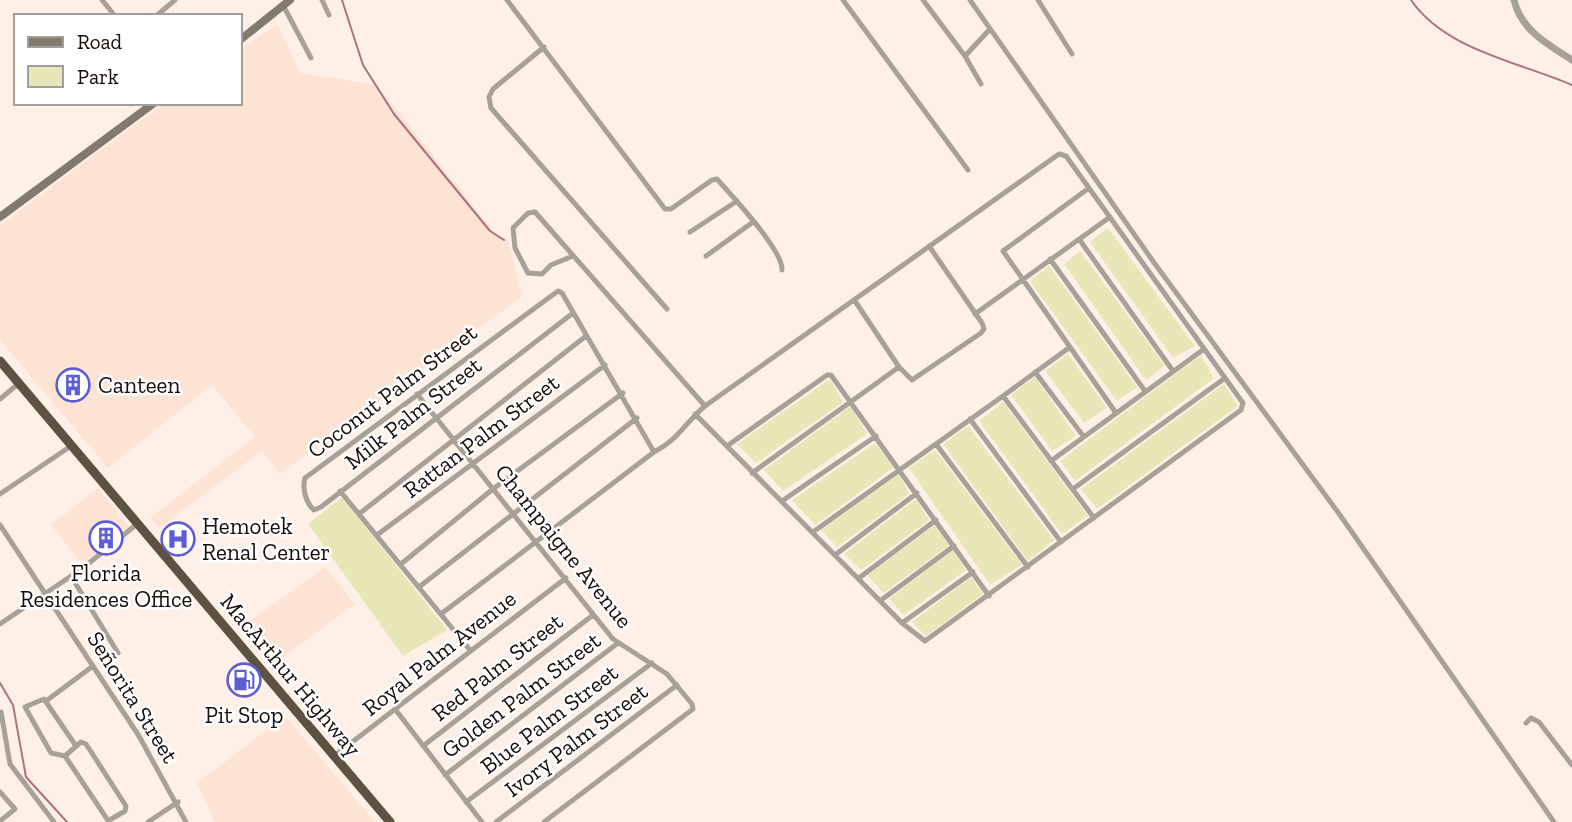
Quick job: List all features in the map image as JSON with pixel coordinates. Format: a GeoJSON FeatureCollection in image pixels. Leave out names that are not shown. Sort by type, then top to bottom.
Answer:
{"type":"FeatureCollection","features":[{"type":"Feature","properties":{"kind":"highway","name":"MacArthur Highway"},"geometry":{"type":"LineString","coordinates":[[0,361],[390,822]]}},
{"type":"Feature","properties":{"kind":"main road"},"geometry":{"type":"LineString","coordinates":[[242,38],[286,3]]}},
{"type":"Feature","properties":{"kind":"main road"},"geometry":{"type":"LineString","coordinates":[[0,217],[151,105]]}},
{"type":"Feature","properties":{"kind":"street"},"geometry":{"type":"LineString","coordinates":[[102,0],[113,14]]}},
{"type":"Feature","properties":{"kind":"street"},"geometry":{"type":"LineString","coordinates":[[158,14],[175,0]]}},
{"type":"Feature","properties":{"kind":"street"},"geometry":{"type":"LineString","coordinates":[[322,0],[329,15]]}},
{"type":"Feature","properties":{"kind":"street"},"geometry":{"type":"LineString","coordinates":[[507,0],[665,209],[671,209],[714,179],[737,201],[753,222],[778,257],[782,270]]}},
{"type":"Feature","properties":{"kind":"street"},"geometry":{"type":"LineString","coordinates":[[843,0],[968,170]]}},
{"type":"Feature","properties":{"kind":"street"},"geometry":{"type":"LineString","coordinates":[[923,0],[981,84]]}},
{"type":"Feature","properties":{"kind":"street"},"geometry":{"type":"LineString","coordinates":[[970,0],[1155,264],[1340,515],[1554,822]]}},
{"type":"Feature","properties":{"kind":"street"},"geometry":{"type":"LineString","coordinates":[[1038,0],[1072,54]]}},
{"type":"Feature","properties":{"kind":"street"},"geometry":{"type":"LineString","coordinates":[[1514,0],[1521,21],[1529,30],[1572,60]]}},
{"type":"Feature","properties":{"kind":"street"},"geometry":{"type":"LineString","coordinates":[[286,3],[311,58]]}},
{"type":"Feature","properties":{"kind":"street"},"geometry":{"type":"LineString","coordinates":[[964,56],[990,29]]}},
{"type":"Feature","properties":{"kind":"street"},"geometry":{"type":"LineString","coordinates":[[544,47],[493,89],[489,97],[491,108],[667,309]]}},
{"type":"Feature","properties":{"kind":"street"},"geometry":{"type":"LineString","coordinates":[[441,614],[654,452],[675,441],[695,414],[705,406],[1059,154],[1066,156],[1243,403],[1241,410],[929,640],[921,640],[902,624],[695,414]]}},
{"type":"Feature","properties":{"kind":"street"},"geometry":{"type":"LineString","coordinates":[[1089,188],[1003,250],[1116,413]]}},
{"type":"Feature","properties":{"kind":"street"},"geometry":{"type":"LineString","coordinates":[[690,232],[737,201]]}},
{"type":"Feature","properties":{"kind":"street"},"geometry":{"type":"LineString","coordinates":[[573,256],[551,265],[546,272],[528,273],[515,248],[513,228],[528,213],[535,212],[705,406]]}},
{"type":"Feature","properties":{"kind":"street"},"geometry":{"type":"LineString","coordinates":[[975,314],[1110,217]]}},
{"type":"Feature","properties":{"kind":"street"},"geometry":{"type":"LineString","coordinates":[[706,256],[753,222]]}},
{"type":"Feature","properties":{"kind":"street"},"geometry":{"type":"LineString","coordinates":[[1079,239],[1173,371]]}},
{"type":"Feature","properties":{"kind":"street"},"geometry":{"type":"LineString","coordinates":[[855,301],[899,367],[912,380],[981,333],[984,329],[929,246]]}},
{"type":"Feature","properties":{"kind":"street"},"geometry":{"type":"LineString","coordinates":[[1050,259],[1145,391]]}},
{"type":"Feature","properties":{"kind":"street","name":"Coconut Palm Street"},"geometry":{"type":"LineString","coordinates":[[340,491],[314,510],[304,492],[304,478],[555,292],[562,293],[573,313]]}},
{"type":"Feature","properties":{"kind":"street"},"geometry":{"type":"LineString","coordinates":[[573,313],[623,393],[654,452]]}},
{"type":"Feature","properties":{"kind":"street","name":"Milk Palm Street"},"geometry":{"type":"LineString","coordinates":[[340,491],[573,313]]}},
{"type":"Feature","properties":{"kind":"street"},"geometry":{"type":"LineString","coordinates":[[359,514],[586,336]]}},
{"type":"Feature","properties":{"kind":"street"},"geometry":{"type":"LineString","coordinates":[[813,531],[1070,347]]}},
{"type":"Feature","properties":{"kind":"street"},"geometry":{"type":"LineString","coordinates":[[1051,461],[1204,349]]}},
{"type":"Feature","properties":{"kind":"street","name":"Rattan Palm Street"},"geometry":{"type":"LineString","coordinates":[[377,535],[476,464],[605,365]]}},
{"type":"Feature","properties":{"kind":"street"},"geometry":{"type":"LineString","coordinates":[[752,473],[899,367]]}},
{"type":"Feature","properties":{"kind":"street"},"geometry":{"type":"LineString","coordinates":[[1035,372],[1084,437]]}},
{"type":"Feature","properties":{"kind":"street"},"geometry":{"type":"LineString","coordinates":[[727,446],[827,374],[831,375],[989,596]]}},
{"type":"Feature","properties":{"kind":"street"},"geometry":{"type":"LineString","coordinates":[[1073,489],[1225,378]]}},
{"type":"Feature","properties":{"kind":"street"},"geometry":{"type":"LineString","coordinates":[[0,400],[18,384]]}},
{"type":"Feature","properties":{"kind":"street"},"geometry":{"type":"LineString","coordinates":[[401,564],[492,489],[623,393]]}},
{"type":"Feature","properties":{"kind":"street","name":"Champaigne Avenue"},"geometry":{"type":"LineString","coordinates":[[417,394],[476,464],[492,489],[536,540],[593,615],[618,643],[652,663],[677,685],[692,704],[692,709],[544,822]]}},
{"type":"Feature","properties":{"kind":"street"},"geometry":{"type":"LineString","coordinates":[[1003,396],[1094,518]]}},
{"type":"Feature","properties":{"kind":"street"},"geometry":{"type":"LineString","coordinates":[[419,586],[637,418]]}},
{"type":"Feature","properties":{"kind":"street"},"geometry":{"type":"LineString","coordinates":[[970,419],[1061,542]]}},
{"type":"Feature","properties":{"kind":"street"},"geometry":{"type":"LineString","coordinates":[[782,501],[876,436]]}},
{"type":"Feature","properties":{"kind":"street"},"geometry":{"type":"LineString","coordinates":[[936,444],[1028,567]]}},
{"type":"Feature","properties":{"kind":"street"},"geometry":{"type":"LineString","coordinates":[[0,494],[71,446]]}},
{"type":"Feature","properties":{"kind":"street"},"geometry":{"type":"LineString","coordinates":[[340,491],[470,650]]}},
{"type":"Feature","properties":{"kind":"street"},"geometry":{"type":"LineString","coordinates":[[835,555],[917,493]]}},
{"type":"Feature","properties":{"kind":"street"},"geometry":{"type":"LineString","coordinates":[[859,578],[936,520]]}},
{"type":"Feature","properties":{"kind":"street"},"geometry":{"type":"LineString","coordinates":[[0,624],[71,576],[137,524]]}},
{"type":"Feature","properties":{"kind":"street","name":"Señorita Street"},"geometry":{"type":"LineString","coordinates":[[0,525],[93,666],[178,803],[186,822]]}},
{"type":"Feature","properties":{"kind":"street"},"geometry":{"type":"LineString","coordinates":[[880,601],[954,546]]}},
{"type":"Feature","properties":{"kind":"street"},"geometry":{"type":"LineString","coordinates":[[902,624],[973,572]]}},
{"type":"Feature","properties":{"kind":"street"},"geometry":{"type":"LineString","coordinates":[[71,576],[118,653]]}},
{"type":"Feature","properties":{"kind":"street","name":"Royal Palm Avenue"},"geometry":{"type":"LineString","coordinates":[[334,757],[566,578]]}},
{"type":"Feature","properties":{"kind":"street","name":"Red Palm Street"},"geometry":{"type":"LineString","coordinates":[[423,746],[593,615]]}},
{"type":"Feature","properties":{"kind":"street","name":"Golden Palm Street"},"geometry":{"type":"LineString","coordinates":[[445,775],[618,643]]}},
{"type":"Feature","properties":{"kind":"street","name":"Blue Palm Street"},"geometry":{"type":"LineString","coordinates":[[466,802],[652,663]]}},
{"type":"Feature","properties":{"kind":"street"},"geometry":{"type":"LineString","coordinates":[[65,755],[81,742],[86,744],[126,806],[125,811],[108,822],[65,755],[51,752],[24,710],[37,700],[46,701],[93,666]]}},
{"type":"Feature","properties":{"kind":"street","name":"Ivory Palm Street"},"geometry":{"type":"LineString","coordinates":[[496,822],[677,685]]}},
{"type":"Feature","properties":{"kind":"street"},"geometry":{"type":"LineString","coordinates":[[46,701],[76,746]]}},
{"type":"Feature","properties":{"kind":"street"},"geometry":{"type":"LineString","coordinates":[[395,709],[482,822]]}},
{"type":"Feature","properties":{"kind":"street"},"geometry":{"type":"LineString","coordinates":[[0,710],[10,764],[54,822]]}},
{"type":"Feature","properties":{"kind":"street"},"geometry":{"type":"LineString","coordinates":[[1526,723],[1531,718],[1539,722],[1572,765]]}},
{"type":"Feature","properties":{"kind":"street"},"geometry":{"type":"LineString","coordinates":[[0,792],[15,809],[0,821]]}},
{"type":"Feature","properties":{"kind":"street"},"geometry":{"type":"LineString","coordinates":[[148,822],[178,803]]}},
{"type":"Feature","properties":{"kind":"shaded area"},"geometry":{"type":"Polygon","coordinates":[[[277,24],[300,73],[377,85],[495,233],[507,239],[523,296],[280,474],[262,451],[159,528],[150,518],[255,437],[212,385],[108,468],[0,340],[0,225],[161,105],[242,105],[242,49],[277,24]]]}},
{"type":"Feature","properties":{"kind":"shaded area"},"geometry":{"type":"Polygon","coordinates":[[[98,488],[129,527],[82,564],[51,525],[98,488]]]}},
{"type":"Feature","properties":{"kind":"shaded area","name":"Hemotek Renal Center"},"geometry":{"type":"Polygon","coordinates":[[[177,526],[191,541],[179,552],[166,537],[177,526]]]}},
{"type":"Feature","properties":{"kind":"shaded area"},"geometry":{"type":"Polygon","coordinates":[[[325,567],[355,604],[279,660],[246,624],[325,567]]]}},
{"type":"Feature","properties":{"kind":"shaded area"},"geometry":{"type":"Polygon","coordinates":[[[285,716],[375,822],[215,822],[197,783],[285,716]]]}},
{"type":"Feature","properties":{"kind":"green space"},"geometry":{"type":"Polygon","coordinates":[[[1108,228],[1195,346],[1173,358],[1090,242],[1108,228]]]}},
{"type":"Feature","properties":{"kind":"green space"},"geometry":{"type":"Polygon","coordinates":[[[1080,251],[1165,366],[1146,380],[1064,264],[1080,251]]]}},
{"type":"Feature","properties":{"kind":"green space"},"geometry":{"type":"Polygon","coordinates":[[[1049,266],[1137,387],[1117,401],[1030,281],[1049,266]]]}},
{"type":"Feature","properties":{"kind":"green space"},"geometry":{"type":"Polygon","coordinates":[[[1068,354],[1107,408],[1084,423],[1045,371],[1068,354]]]}},
{"type":"Feature","properties":{"kind":"green space"},"geometry":{"type":"Polygon","coordinates":[[[1201,355],[1214,378],[1075,481],[1060,461],[1201,355]]]}},
{"type":"Feature","properties":{"kind":"green space"},"geometry":{"type":"Polygon","coordinates":[[[1035,377],[1076,436],[1052,451],[1011,395],[1035,377]]]}},
{"type":"Feature","properties":{"kind":"green space"},"geometry":{"type":"Polygon","coordinates":[[[830,379],[843,402],[756,463],[737,444],[830,379]]]}},
{"type":"Feature","properties":{"kind":"green space"},"geometry":{"type":"Polygon","coordinates":[[[1224,384],[1238,406],[1097,509],[1081,489],[1224,384]]]}},
{"type":"Feature","properties":{"kind":"green space"},"geometry":{"type":"Polygon","coordinates":[[[1003,402],[1088,516],[1062,534],[979,421],[1003,402]]]}},
{"type":"Feature","properties":{"kind":"green space"},"geometry":{"type":"Polygon","coordinates":[[[851,406],[867,434],[783,491],[764,470],[851,406]]]}},
{"type":"Feature","properties":{"kind":"green space"},"geometry":{"type":"Polygon","coordinates":[[[968,426],[1054,540],[1028,561],[943,444],[968,426]]]}},
{"type":"Feature","properties":{"kind":"green space"},"geometry":{"type":"Polygon","coordinates":[[[875,443],[894,467],[815,525],[792,500],[875,443]]]}},
{"type":"Feature","properties":{"kind":"green space"},"geometry":{"type":"Polygon","coordinates":[[[935,450],[1022,565],[990,585],[909,468],[935,450]]]}},
{"type":"Feature","properties":{"kind":"green space"},"geometry":{"type":"Polygon","coordinates":[[[899,474],[909,494],[837,547],[821,530],[899,474]]]}},
{"type":"Feature","properties":{"kind":"green space"},"geometry":{"type":"Polygon","coordinates":[[[342,497],[447,630],[403,656],[308,524],[342,497]]]}},
{"type":"Feature","properties":{"kind":"green space"},"geometry":{"type":"Polygon","coordinates":[[[916,499],[929,520],[861,570],[844,554],[916,499]]]}},
{"type":"Feature","properties":{"kind":"green space"},"geometry":{"type":"Polygon","coordinates":[[[936,524],[949,546],[883,593],[868,575],[936,524]]]}},
{"type":"Feature","properties":{"kind":"green space"},"geometry":{"type":"Polygon","coordinates":[[[953,550],[966,570],[904,615],[889,599],[953,550]]]}},
{"type":"Feature","properties":{"kind":"green space"},"geometry":{"type":"Polygon","coordinates":[[[971,577],[983,594],[926,636],[912,622],[971,577]]]}},
{"type":"Feature","properties":{"kind":"waterway"},"geometry":{"type":"LineString","coordinates":[[342,0],[363,65],[394,114],[490,231],[504,240]]}},
{"type":"Feature","properties":{"kind":"waterway"},"geometry":{"type":"LineString","coordinates":[[1411,0],[1426,17],[1463,43],[1572,85]]}},
{"type":"Feature","properties":{"kind":"waterway"},"geometry":{"type":"LineString","coordinates":[[0,683],[13,705],[26,777],[67,822]]}},
{"type":"Feature","properties":{"kind":"place","name":"Canteen"},"geometry":{"type":"Point","coordinates":[73,385]}},
{"type":"Feature","properties":{"kind":"place","name":"Florida Residences Office"},"geometry":{"type":"Point","coordinates":[106,538]}},
{"type":"Feature","properties":{"kind":"place","name":"Hemotek Renal Center"},"geometry":{"type":"Point","coordinates":[178,539]}},
{"type":"Feature","properties":{"kind":"place","name":"Pit Stop"},"geometry":{"type":"Point","coordinates":[244,680]}}]}
